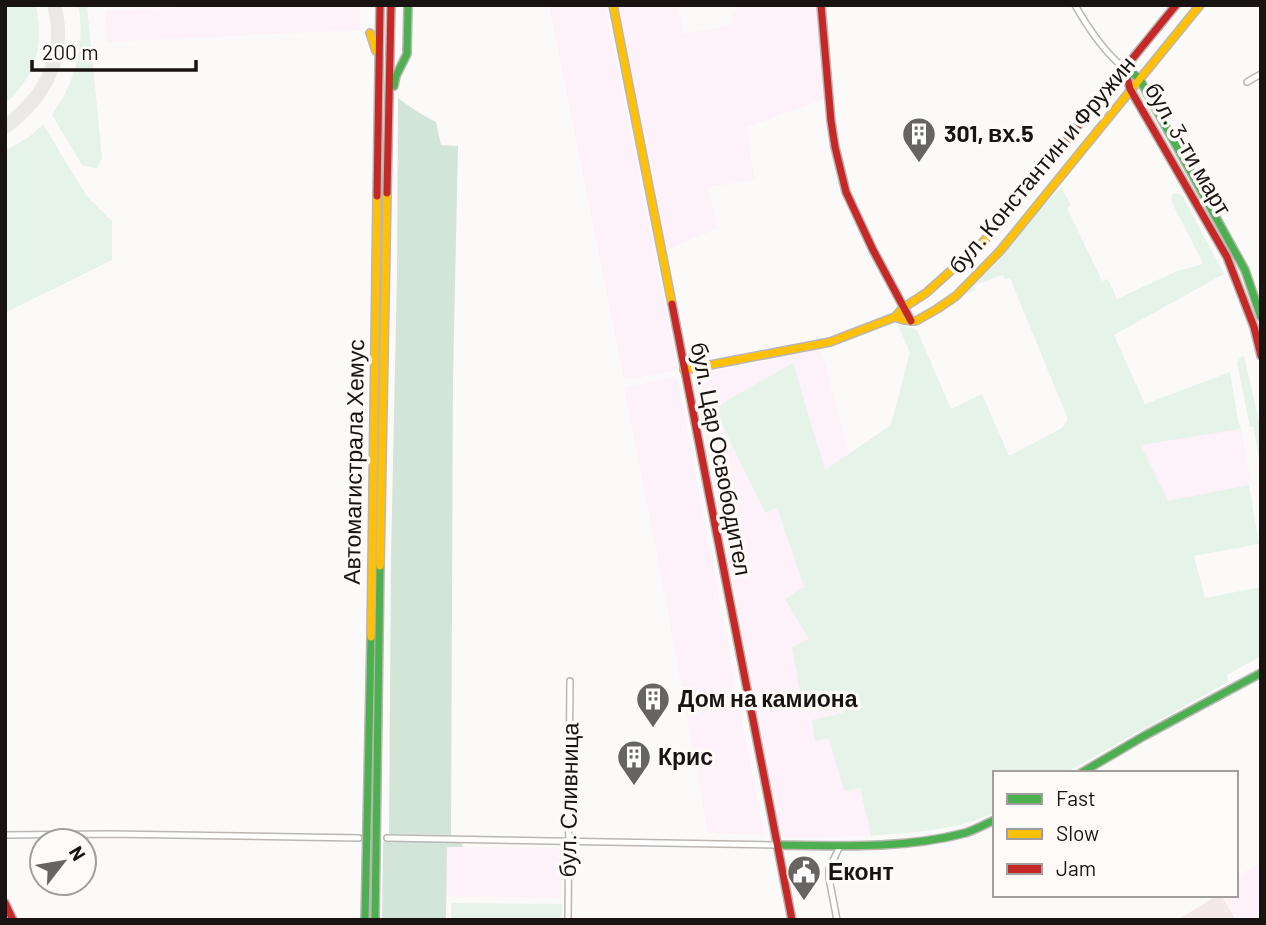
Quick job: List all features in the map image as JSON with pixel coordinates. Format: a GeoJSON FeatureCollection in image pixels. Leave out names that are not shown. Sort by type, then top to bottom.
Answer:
{"type":"FeatureCollection","features":[{"type":"Feature","properties":{"kind":"main road","name":"Автомагистрала Хемус"},"geometry":{"type":"LineString","coordinates":[[365,920],[380,5]]}},
{"type":"Feature","properties":{"kind":"main road","name":"Автомагистрала Хемус"},"geometry":{"type":"LineString","coordinates":[[375,920],[391,5]]}},
{"type":"Feature","properties":{"kind":"main road"},"geometry":{"type":"LineString","coordinates":[[388,163],[393,156],[395,77],[407,54],[408,5]]}},
{"type":"Feature","properties":{"kind":"main road","name":"бул. Цар Освободител"},"geometry":{"type":"LineString","coordinates":[[613,5],[792,920]]}},
{"type":"Feature","properties":{"kind":"main road"},"geometry":{"type":"LineString","coordinates":[[821,5],[831,121],[844,183],[856,215],[911,321]]}},
{"type":"Feature","properties":{"kind":"main road","name":"бул. Константин и Фружин"},"geometry":{"type":"LineString","coordinates":[[684,369],[831,342],[895,317],[984,241],[1176,5]]}},
{"type":"Feature","properties":{"kind":"main road","name":"бул. Константин и Фружин"},"geometry":{"type":"LineString","coordinates":[[911,321],[920,320],[956,296],[1000,251],[1200,5]]}},
{"type":"Feature","properties":{"kind":"main road"},"geometry":{"type":"LineString","coordinates":[[370,33],[379,61]]}},
{"type":"Feature","properties":{"kind":"main road","name":"бул. 3-ти март"},"geometry":{"type":"LineString","coordinates":[[1125,69],[1139,78],[1245,270],[1261,317]]}},
{"type":"Feature","properties":{"kind":"main road","name":"бул. 3-ти март"},"geometry":{"type":"LineString","coordinates":[[1125,69],[1130,89],[1227,257],[1259,340],[1261,356]]}},
{"type":"Feature","properties":{"kind":"main road"},"geometry":{"type":"LineString","coordinates":[[1117,106],[1128,103],[1141,106]]}},
{"type":"Feature","properties":{"kind":"main road"},"geometry":{"type":"LineString","coordinates":[[895,317],[911,321]]}},
{"type":"Feature","properties":{"kind":"main road"},"geometry":{"type":"LineString","coordinates":[[1084,771],[1261,673]]}},
{"type":"Feature","properties":{"kind":"main road"},"geometry":{"type":"LineString","coordinates":[[778,845],[840,846],[924,842],[968,832],[993,821]]}},
{"type":"Feature","properties":{"kind":"main road"},"geometry":{"type":"LineString","coordinates":[[5,903],[13,920]]}},
{"type":"Feature","properties":{"kind":"street"},"geometry":{"type":"LineString","coordinates":[[1074,5],[1086,25],[1125,69]]}},
{"type":"Feature","properties":{"kind":"street"},"geometry":{"type":"LineString","coordinates":[[1247,82],[1261,74]]}},
{"type":"Feature","properties":{"kind":"street","name":"бул. Сливница"},"geometry":{"type":"LineString","coordinates":[[568,920],[570,681]]}},
{"type":"Feature","properties":{"kind":"street"},"geometry":{"type":"LineString","coordinates":[[5,835],[359,838]]}},
{"type":"Feature","properties":{"kind":"street"},"geometry":{"type":"LineString","coordinates":[[387,838],[778,845]]}},
{"type":"Feature","properties":{"kind":"street"},"geometry":{"type":"LineString","coordinates":[[837,920],[829,869],[840,846]]}},
{"type":"Feature","properties":{"kind":"shaded area"},"geometry":{"type":"Polygon","coordinates":[[[5,5],[36,5],[39,34],[36,59],[31,71],[5,104],[5,5]]]}},
{"type":"Feature","properties":{"kind":"shaded area"},"geometry":{"type":"Polygon","coordinates":[[[78,5],[87,5],[102,158],[97,169],[82,165],[52,115],[67,90],[77,63],[81,34],[78,5]]]}},
{"type":"Feature","properties":{"kind":"shaded area"},"geometry":{"type":"Polygon","coordinates":[[[231,5],[360,5],[360,30],[107,42],[105,11],[231,5]]]}},
{"type":"Feature","properties":{"kind":"shaded area"},"geometry":{"type":"Polygon","coordinates":[[[549,5],[605,5],[678,370],[624,380],[549,5]]]}},
{"type":"Feature","properties":{"kind":"shaded area"},"geometry":{"type":"Polygon","coordinates":[[[618,5],[678,5],[683,34],[731,25],[735,9],[743,5],[825,5],[833,96],[747,127],[754,180],[708,187],[718,228],[667,250],[618,5]]]}},
{"type":"Feature","properties":{"kind":"shaded area"},"geometry":{"type":"Polygon","coordinates":[[[1139,78],[1245,270],[1261,325],[1254,327],[1235,275],[1130,89],[1139,78]]]}},
{"type":"Feature","properties":{"kind":"shaded area"},"geometry":{"type":"Polygon","coordinates":[[[43,124],[86,195],[112,221],[112,260],[5,313],[5,151],[29,137],[43,124]]]}},
{"type":"Feature","properties":{"kind":"shaded area"},"geometry":{"type":"Polygon","coordinates":[[[1061,187],[1071,205],[1067,208],[1102,281],[1108,279],[1117,299],[1177,271],[1197,266],[1203,263],[1171,201],[1175,193],[1182,195],[1224,274],[1114,335],[1145,404],[1230,372],[1241,429],[1141,445],[1168,501],[1249,485],[1259,544],[1194,556],[1205,598],[1261,587],[1261,656],[1227,675],[1228,682],[1069,771],[993,771],[993,813],[950,827],[871,836],[860,788],[844,791],[829,738],[815,741],[812,720],[843,713],[838,691],[801,698],[792,647],[809,639],[785,599],[804,587],[777,508],[765,513],[714,408],[793,363],[825,470],[891,425],[910,352],[897,324],[917,330],[951,409],[982,394],[1009,456],[1062,428],[1067,417],[1010,278],[1005,279],[1003,275],[974,285],[997,263],[1061,187]]]}},
{"type":"Feature","properties":{"kind":"shaded area"},"geometry":{"type":"Polygon","coordinates":[[[974,285],[976,290],[964,295],[974,285]]]}},
{"type":"Feature","properties":{"kind":"shaded area"},"geometry":{"type":"Polygon","coordinates":[[[821,349],[849,453],[765,513],[777,508],[804,588],[810,639],[801,697],[838,691],[843,713],[815,740],[829,737],[844,791],[860,787],[871,836],[781,838],[693,376],[821,349]]]}},
{"type":"Feature","properties":{"kind":"shaded area"},"geometry":{"type":"Polygon","coordinates":[[[1244,356],[1261,430],[1261,469],[1237,363],[1240,357],[1244,356]]]}},
{"type":"Feature","properties":{"kind":"shaded area"},"geometry":{"type":"Polygon","coordinates":[[[677,377],[764,835],[708,833],[624,388],[677,377]]]}},
{"type":"Feature","properties":{"kind":"shaded area"},"geometry":{"type":"Polygon","coordinates":[[[1241,429],[1251,481],[1249,485],[1168,501],[1141,444],[1241,429]]]}},
{"type":"Feature","properties":{"kind":"shaded area"},"geometry":{"type":"Polygon","coordinates":[[[447,847],[561,848],[561,898],[447,897],[447,847]]]}},
{"type":"Feature","properties":{"kind":"shaded area"},"geometry":{"type":"Polygon","coordinates":[[[1261,862],[1261,920],[1237,920],[1223,897],[1238,897],[1238,876],[1261,862]]]}},
{"type":"Feature","properties":{"kind":"shaded area"},"geometry":{"type":"Polygon","coordinates":[[[1215,897],[1222,897],[1236,920],[1177,920],[1215,897]]]}},
{"type":"Feature","properties":{"kind":"shaded area"},"geometry":{"type":"Polygon","coordinates":[[[451,903],[562,904],[561,920],[451,920],[451,903]]]}},
{"type":"Feature","properties":{"kind":"green space"},"geometry":{"type":"Polygon","coordinates":[[[398,98],[436,122],[441,145],[458,146],[453,380],[451,835],[389,834],[398,98]]]}},
{"type":"Feature","properties":{"kind":"green space"},"geometry":{"type":"Polygon","coordinates":[[[461,841],[463,847],[447,847],[446,920],[382,920],[383,842],[461,841]]]}},
{"type":"Feature","properties":{"kind":"taxiway"},"geometry":{"type":"LineString","coordinates":[[5,127],[32,102],[50,74],[58,41],[54,5]]}},
{"type":"Feature","properties":{"kind":"traffic: fast"},"geometry":{"type":"LineString","coordinates":[[394,86],[407,54],[408,5]]}},
{"type":"Feature","properties":{"kind":"traffic: fast"},"geometry":{"type":"LineString","coordinates":[[1126,69],[1139,78],[1245,270],[1261,317]]}},
{"type":"Feature","properties":{"kind":"traffic: fast"},"geometry":{"type":"LineString","coordinates":[[375,920],[380,566]]}},
{"type":"Feature","properties":{"kind":"traffic: fast"},"geometry":{"type":"LineString","coordinates":[[365,920],[371,637]]}},
{"type":"Feature","properties":{"kind":"traffic: fast"},"geometry":{"type":"LineString","coordinates":[[1084,771],[1261,673]]}},
{"type":"Feature","properties":{"kind":"traffic: fast"},"geometry":{"type":"LineString","coordinates":[[778,845],[919,842],[965,833],[993,821]]}},
{"type":"Feature","properties":{"kind":"traffic: slow"},"geometry":{"type":"LineString","coordinates":[[613,5],[672,304]]}},
{"type":"Feature","properties":{"kind":"traffic: slow"},"geometry":{"type":"LineString","coordinates":[[895,317],[916,321],[937,309],[956,296],[1000,251],[1200,5]]}},
{"type":"Feature","properties":{"kind":"traffic: slow"},"geometry":{"type":"LineString","coordinates":[[370,33],[376,51]]}},
{"type":"Feature","properties":{"kind":"traffic: slow"},"geometry":{"type":"LineString","coordinates":[[380,566],[387,193]]}},
{"type":"Feature","properties":{"kind":"traffic: slow"},"geometry":{"type":"LineString","coordinates":[[371,637],[377,196]]}},
{"type":"Feature","properties":{"kind":"traffic: slow"},"geometry":{"type":"LineString","coordinates":[[684,370],[830,342],[895,317],[903,308],[926,293],[994,229]]}},
{"type":"Feature","properties":{"kind":"traffic: jam"},"geometry":{"type":"LineString","coordinates":[[377,196],[380,5]]}},
{"type":"Feature","properties":{"kind":"traffic: jam"},"geometry":{"type":"LineString","coordinates":[[387,193],[391,5]]}},
{"type":"Feature","properties":{"kind":"traffic: jam"},"geometry":{"type":"LineString","coordinates":[[821,5],[831,121],[846,192],[911,321]]}},
{"type":"Feature","properties":{"kind":"traffic: jam"},"geometry":{"type":"LineString","coordinates":[[994,229],[1176,5]]}},
{"type":"Feature","properties":{"kind":"traffic: jam"},"geometry":{"type":"LineString","coordinates":[[1125,69],[1130,89],[1227,257],[1254,327],[1261,356]]}},
{"type":"Feature","properties":{"kind":"traffic: jam"},"geometry":{"type":"LineString","coordinates":[[672,304],[792,920]]}},
{"type":"Feature","properties":{"kind":"traffic: jam"},"geometry":{"type":"LineString","coordinates":[[5,903],[13,920]]}},
{"type":"Feature","properties":{"kind":"place","name":"301, вх.5"},"geometry":{"type":"Point","coordinates":[919,164]}},
{"type":"Feature","properties":{"kind":"place","name":"Дом на камиона"},"geometry":{"type":"Point","coordinates":[653,729]}},
{"type":"Feature","properties":{"kind":"place","name":"Крис"},"geometry":{"type":"Point","coordinates":[634,787]}},
{"type":"Feature","properties":{"kind":"place","name":"Еконт"},"geometry":{"type":"Point","coordinates":[804,902]}}]}
